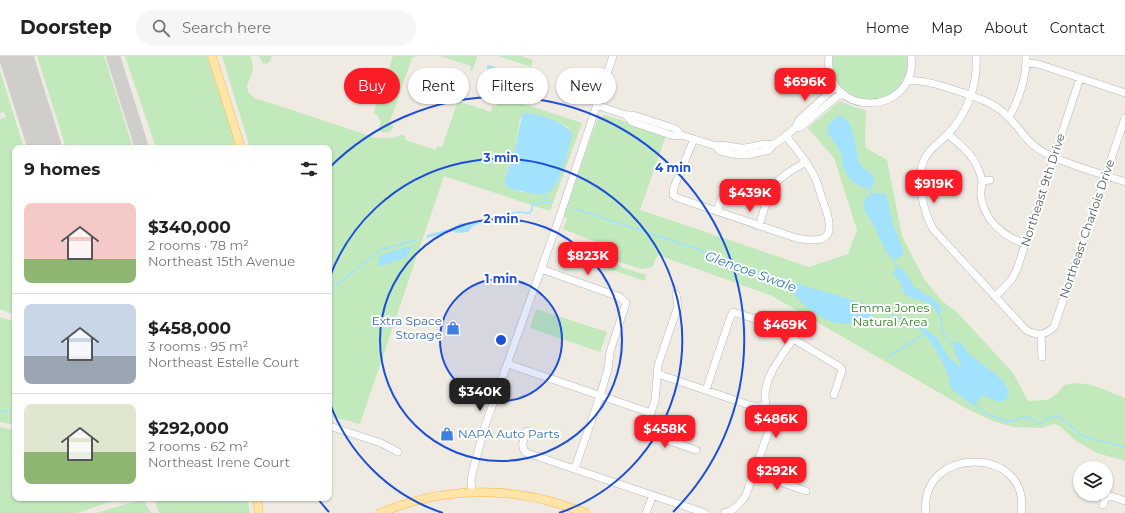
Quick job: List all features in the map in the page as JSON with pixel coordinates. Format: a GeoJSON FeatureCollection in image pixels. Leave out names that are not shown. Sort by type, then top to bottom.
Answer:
{"type":"FeatureCollection","features":[{"type":"Feature","properties":{"kind":"main road"},"geometry":{"type":"LineString","coordinates":[[212,56],[240,145]]}},
{"type":"Feature","properties":{"kind":"main road"},"geometry":{"type":"LineString","coordinates":[[380,513],[423,499],[448,494],[472,492],[499,493],[531,497],[546,500],[586,513]]}},
{"type":"Feature","properties":{"kind":"main road"},"geometry":{"type":"LineString","coordinates":[[257,501],[259,513]]}},
{"type":"Feature","properties":{"kind":"street"},"geometry":{"type":"LineString","coordinates":[[472,492],[471,480],[487,421],[614,56]]}},
{"type":"Feature","properties":{"kind":"street"},"geometry":{"type":"LineString","coordinates":[[829,56],[829,70],[834,84],[844,94],[860,103],[879,103],[896,95],[907,81],[911,69],[911,56]]}},
{"type":"Feature","properties":{"kind":"street"},"geometry":{"type":"LineString","coordinates":[[976,56],[975,75],[971,96],[961,116],[948,134],[931,149],[922,165],[920,173],[921,186],[926,214],[933,229],[1026,330],[1034,334],[1041,334],[1042,357]]}},
{"type":"Feature","properties":{"kind":"street"},"geometry":{"type":"LineString","coordinates":[[1009,117],[1019,94],[1026,59],[1125,94]]}},
{"type":"Feature","properties":{"kind":"street"},"geometry":{"type":"LineString","coordinates":[[911,69],[915,74],[923,77],[926,81]]}},
{"type":"Feature","properties":{"kind":"street","name":"Northeast 9th Drive"},"geometry":{"type":"LineString","coordinates":[[995,297],[1012,279],[1080,78]]}},
{"type":"Feature","properties":{"kind":"street"},"geometry":{"type":"LineString","coordinates":[[907,81],[926,81],[989,103],[1009,117],[1033,146],[1054,157],[1125,182]]}},
{"type":"Feature","properties":{"kind":"street"},"geometry":{"type":"LineString","coordinates":[[596,105],[676,129],[681,135],[716,146],[720,151],[738,155],[769,150],[772,145],[795,128],[799,120],[831,91],[834,84]]}},
{"type":"Feature","properties":{"kind":"street"},"geometry":{"type":"LineString","coordinates":[[795,128],[801,127],[836,97],[844,94]]}},
{"type":"Feature","properties":{"kind":"street","name":"Northeast Charlois Drive"},"geometry":{"type":"LineString","coordinates":[[1041,334],[1048,332],[1054,327],[1125,118]]}},
{"type":"Feature","properties":{"kind":"street"},"geometry":{"type":"LineString","coordinates":[[948,134],[966,151],[976,165],[982,181],[981,196],[987,214],[994,225],[1013,240],[1025,244]]}},
{"type":"Feature","properties":{"kind":"street"},"geometry":{"type":"LineString","coordinates":[[694,139],[674,187],[673,195],[796,238],[818,240],[826,237],[829,232],[830,220],[816,180],[806,162],[786,136]]}},
{"type":"Feature","properties":{"kind":"street"},"geometry":{"type":"LineString","coordinates":[[759,226],[769,193],[777,182],[806,162]]}},
{"type":"Feature","properties":{"kind":"street"},"geometry":{"type":"LineString","coordinates":[[982,181],[990,180]]}},
{"type":"Feature","properties":{"kind":"street"},"geometry":{"type":"LineString","coordinates":[[717,211],[727,183]]}},
{"type":"Feature","properties":{"kind":"street"},"geometry":{"type":"LineString","coordinates":[[541,269],[620,297],[625,301],[626,306],[610,352],[608,369],[600,396],[575,468]]}},
{"type":"Feature","properties":{"kind":"street"},"geometry":{"type":"LineString","coordinates":[[676,294],[678,306],[658,365],[655,401],[647,423],[647,429],[652,435],[696,450]]}},
{"type":"Feature","properties":{"kind":"street"},"geometry":{"type":"LineString","coordinates":[[706,390],[731,314],[733,312],[762,321],[836,365],[842,370],[834,395]]}},
{"type":"Feature","properties":{"kind":"street"},"geometry":{"type":"LineString","coordinates":[[724,513],[740,504],[746,495],[768,433],[769,423],[765,396],[770,375],[793,339]]}},
{"type":"Feature","properties":{"kind":"street"},"geometry":{"type":"LineString","coordinates":[[508,364],[651,413]]}},
{"type":"Feature","properties":{"kind":"street"},"geometry":{"type":"LineString","coordinates":[[658,374],[749,405],[766,406]]}},
{"type":"Feature","properties":{"kind":"street"},"geometry":{"type":"LineString","coordinates":[[332,427],[381,443],[398,452]]}},
{"type":"Feature","properties":{"kind":"street"},"geometry":{"type":"LineString","coordinates":[[527,431],[523,442],[523,449],[525,451],[705,513]]}},
{"type":"Feature","properties":{"kind":"street"},"geometry":{"type":"LineString","coordinates":[[926,513],[927,495],[931,484],[939,474],[949,467],[976,462],[986,462],[1000,467],[1011,475],[1018,487],[1021,497],[1021,513]]}},
{"type":"Feature","properties":{"kind":"street"},"geometry":{"type":"LineString","coordinates":[[754,473],[806,491]]}},
{"type":"Feature","properties":{"kind":"street"},"geometry":{"type":"LineString","coordinates":[[646,513],[652,496]]}},
{"type":"Feature","properties":{"kind":"street"},"geometry":{"type":"LineString","coordinates":[[1113,497],[1125,501]]}},
{"type":"Feature","properties":{"kind":"street"},"geometry":{"type":"LineString","coordinates":[[1103,505],[1104,501]]}},
{"type":"Feature","properties":{"kind":"green space"},"geometry":{"type":"Polygon","coordinates":[[[37,56],[104,56],[132,145],[65,145],[37,56]]]}},
{"type":"Feature","properties":{"kind":"green space"},"geometry":{"type":"Polygon","coordinates":[[[125,56],[207,56],[236,145],[155,145],[125,56]]]}},
{"type":"Feature","properties":{"kind":"green space"},"geometry":{"type":"Polygon","coordinates":[[[222,56],[250,56],[253,66],[247,88],[248,92],[258,100],[376,138],[393,138],[401,135],[405,136],[405,140],[436,150],[437,146],[442,147],[457,104],[467,104],[491,112],[492,106],[496,107],[497,104],[524,104],[582,123],[550,211],[444,176],[360,424],[332,417],[332,145],[249,145],[222,56]],[[530,113],[520,119],[515,150],[506,175],[505,185],[523,192],[543,193],[567,149],[571,137],[568,127],[546,118],[530,113]]]}},
{"type":"Feature","properties":{"kind":"green space"},"geometry":{"type":"Polygon","coordinates":[[[259,56],[272,56],[270,61],[266,64],[263,63],[259,56]]]}},
{"type":"Feature","properties":{"kind":"green space"},"geometry":{"type":"Polygon","coordinates":[[[393,56],[416,56],[412,58],[400,92],[400,68],[389,68],[393,56]]]}},
{"type":"Feature","properties":{"kind":"green space"},"geometry":{"type":"Polygon","coordinates":[[[440,56],[477,56],[477,58],[472,71],[470,70],[471,66],[440,56]]]}},
{"type":"Feature","properties":{"kind":"green space"},"geometry":{"type":"Polygon","coordinates":[[[498,56],[521,56],[533,60],[531,67],[498,56]]]}},
{"type":"Feature","properties":{"kind":"green space"},"geometry":{"type":"Polygon","coordinates":[[[832,56],[909,56],[907,74],[897,91],[879,100],[858,99],[841,89],[833,75],[832,56]]]}},
{"type":"Feature","properties":{"kind":"green space"},"geometry":{"type":"Polygon","coordinates":[[[0,71],[23,145],[12,145],[12,314],[0,309],[0,119],[6,117],[4,112],[0,113],[0,71]]]}},
{"type":"Feature","properties":{"kind":"green space","name":"Emma Jones Natural Area"},"geometry":{"type":"Polygon","coordinates":[[[840,101],[866,110],[866,148],[887,160],[902,236],[924,279],[942,301],[957,312],[1013,373],[1028,401],[1049,399],[1056,395],[1064,385],[1077,383],[1092,385],[1125,398],[1125,461],[1097,453],[1076,441],[1060,426],[1054,424],[1042,428],[1014,427],[996,422],[971,411],[772,296],[658,255],[652,267],[642,269],[619,262],[609,247],[563,229],[567,218],[563,217],[596,123],[599,117],[605,115],[666,135],[640,210],[809,267],[848,254],[857,230],[834,158],[808,128],[840,101]]]}},
{"type":"Feature","properties":{"kind":"green space"},"geometry":{"type":"Polygon","coordinates":[[[377,104],[396,104],[389,124],[394,126],[389,132],[378,131],[381,121],[374,112],[377,104]]]}},
{"type":"Feature","properties":{"kind":"green space"},"geometry":{"type":"Polygon","coordinates":[[[596,248],[602,251],[621,267],[646,275],[645,281],[591,263],[596,248]]]}},
{"type":"Feature","properties":{"kind":"green space"},"geometry":{"type":"Polygon","coordinates":[[[536,309],[607,332],[600,352],[530,328],[536,309]]]}},
{"type":"Feature","properties":{"kind":"green space"},"geometry":{"type":"Polygon","coordinates":[[[0,317],[12,321],[12,424],[0,422],[0,317]]]}},
{"type":"Feature","properties":{"kind":"green space"},"geometry":{"type":"Polygon","coordinates":[[[0,427],[12,429],[12,501],[113,501],[77,513],[0,513],[0,427]]]}},
{"type":"Feature","properties":{"kind":"green space"},"geometry":{"type":"Polygon","coordinates":[[[136,501],[144,501],[151,513],[96,513],[136,501]]]}},
{"type":"Feature","properties":{"kind":"green space"},"geometry":{"type":"Polygon","coordinates":[[[155,501],[248,501],[250,513],[159,513],[155,501]]]}},
{"type":"Feature","properties":{"kind":"water"},"geometry":{"type":"Polygon","coordinates":[[[489,65],[498,68],[487,68],[489,65]]]}},
{"type":"Feature","properties":{"kind":"water"},"geometry":{"type":"Polygon","coordinates":[[[525,113],[550,119],[567,128],[571,132],[572,137],[560,176],[552,189],[544,194],[534,194],[514,190],[509,188],[504,182],[515,150],[522,115],[525,113]]]}},
{"type":"Feature","properties":{"kind":"water"},"geometry":{"type":"Polygon","coordinates":[[[839,116],[848,122],[851,128],[854,135],[859,162],[873,175],[875,181],[872,188],[858,185],[847,175],[843,167],[841,154],[827,130],[832,121],[839,116]]]}},
{"type":"Feature","properties":{"kind":"water"},"geometry":{"type":"Polygon","coordinates":[[[877,193],[886,194],[893,224],[904,252],[896,259],[893,259],[887,253],[864,209],[864,202],[866,198],[877,193]]]}},
{"type":"Feature","properties":{"kind":"water"},"geometry":{"type":"Polygon","coordinates":[[[489,218],[490,220],[475,225],[468,232],[457,233],[452,231],[426,237],[427,235],[453,228],[461,223],[468,224],[489,218]]]}},
{"type":"Feature","properties":{"kind":"water"},"geometry":{"type":"Polygon","coordinates":[[[412,246],[407,257],[378,266],[381,255],[412,246]]]}},
{"type":"Feature","properties":{"kind":"water"},"geometry":{"type":"Polygon","coordinates":[[[895,269],[903,269],[915,288],[936,301],[942,311],[938,314],[927,302],[911,298],[906,295],[903,292],[902,284],[893,274],[895,269]]]}},
{"type":"Feature","properties":{"kind":"water"},"geometry":{"type":"Polygon","coordinates":[[[791,282],[874,306],[876,308],[874,314],[867,320],[855,323],[846,324],[830,321],[823,318],[801,302],[791,290],[789,284],[791,282]]]}},
{"type":"Feature","properties":{"kind":"water"},"geometry":{"type":"Polygon","coordinates":[[[909,321],[918,324],[936,337],[950,358],[960,368],[961,365],[955,353],[954,344],[956,341],[961,343],[969,354],[1004,382],[1009,393],[1007,398],[1001,402],[982,395],[977,403],[971,404],[952,389],[949,384],[948,374],[936,350],[923,332],[909,321]]]}},
{"type":"Feature","properties":{"kind":"waterway"},"geometry":{"type":"LineString","coordinates":[[868,188],[873,194]]}},
{"type":"Feature","properties":{"kind":"waterway","name":"Glencoe Swale"},"geometry":{"type":"LineString","coordinates":[[497,217],[519,212],[528,213],[531,212],[533,204],[550,202],[542,193]]}},
{"type":"Feature","properties":{"kind":"waterway","name":"Glencoe Swale"},"geometry":{"type":"LineString","coordinates":[[575,209],[697,249],[791,284]]}},
{"type":"Feature","properties":{"kind":"waterway","name":"Glencoe Swale"},"geometry":{"type":"LineString","coordinates":[[332,289],[380,250],[416,240]]}},
{"type":"Feature","properties":{"kind":"waterway"},"geometry":{"type":"LineString","coordinates":[[894,259],[898,270]]}},
{"type":"Feature","properties":{"kind":"waterway","name":"Glencoe Swale"},"geometry":{"type":"LineString","coordinates":[[875,308],[910,322]]}},
{"type":"Feature","properties":{"kind":"waterway"},"geometry":{"type":"LineString","coordinates":[[939,313],[942,322],[941,330],[951,345],[955,346]]}},
{"type":"Feature","properties":{"kind":"waterway"},"geometry":{"type":"LineString","coordinates":[[888,357],[924,334]]}},
{"type":"Feature","properties":{"kind":"waterway","name":"Glencoe Swale"},"geometry":{"type":"LineString","coordinates":[[974,404],[986,414],[1010,422],[1019,418],[1028,417],[1039,424],[1052,416],[1059,416],[1082,436],[1125,447]]}},
{"type":"Feature","properties":{"kind":"waterway","name":"Glencoe Swale"},"geometry":{"type":"LineString","coordinates":[[0,410],[12,412]]}},
{"type":"Feature","properties":{"kind":"taxiway"},"geometry":{"type":"LineString","coordinates":[[113,56],[141,145]]}},
{"type":"Feature","properties":{"kind":"runway"},"geometry":{"type":"LineString","coordinates":[[16,56],[44,145]]}},
{"type":"Feature","properties":{"kind":"place","name":"Extra Space Storage"},"geometry":{"type":"Point","coordinates":[453,328]}},
{"type":"Feature","properties":{"kind":"place","name":"NAPA Auto Parts"},"geometry":{"type":"Point","coordinates":[447,434]}}]}
